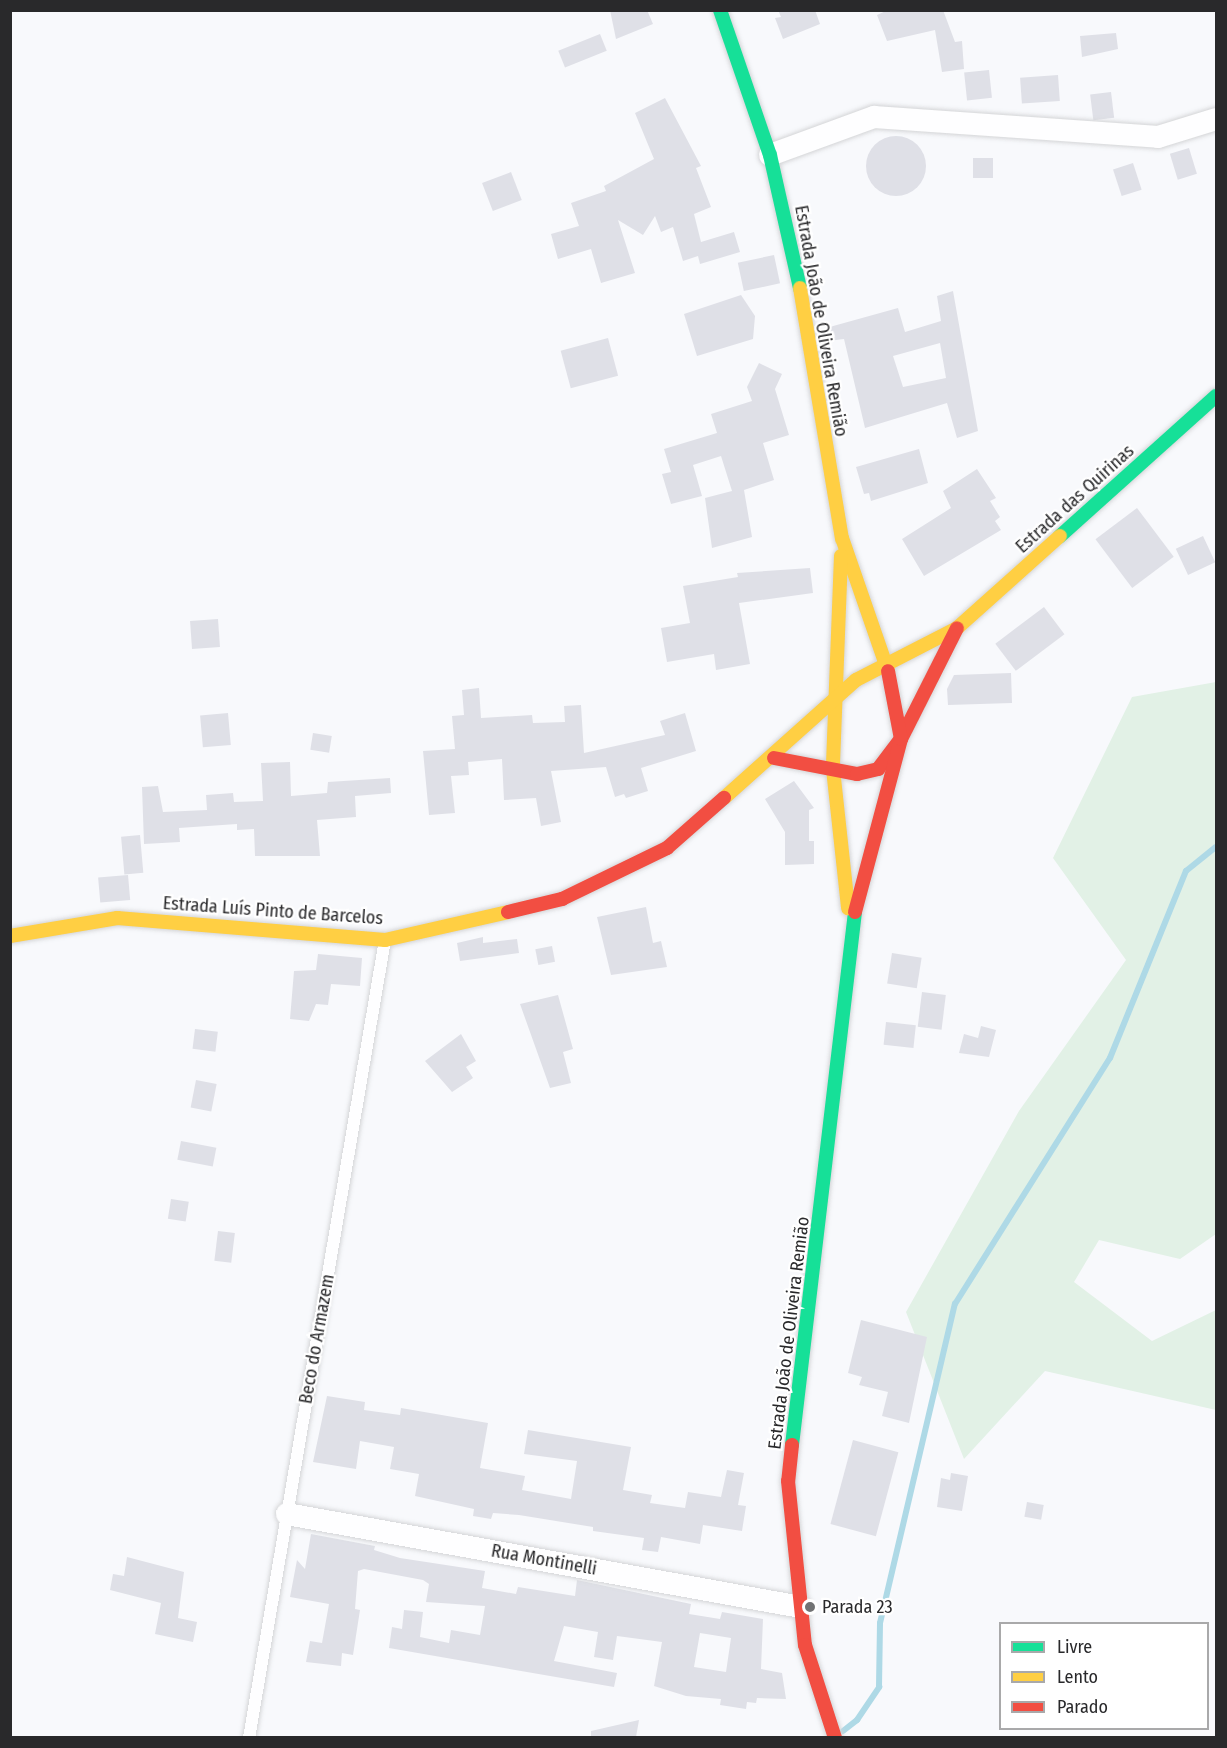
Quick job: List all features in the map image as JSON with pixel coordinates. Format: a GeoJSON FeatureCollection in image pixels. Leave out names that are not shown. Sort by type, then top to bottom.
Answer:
{"type":"FeatureCollection","features":[{"type":"Feature","properties":{"kind":"main road","name":"Estrada João de Oliveira Remião"},"geometry":{"type":"LineString","coordinates":[[720,10],[770,155],[800,286],[842,538],[887,668],[901,739],[850,928],[788,1481],[805,1645],[835,1737]]}},
{"type":"Feature","properties":{"kind":"main road","name":"Estrada das Quirinas"},"geometry":{"type":"LineString","coordinates":[[887,668],[957,628],[1216,396]]}},
{"type":"Feature","properties":{"kind":"main road","name":"Estrada João de Oliveira Remião"},"geometry":{"type":"LineString","coordinates":[[842,538],[833,769],[850,928]]}},
{"type":"Feature","properties":{"kind":"main road","name":"Estrada das Quirinas"},"geometry":{"type":"LineString","coordinates":[[833,769],[856,774],[878,769],[901,739],[957,628]]}},
{"type":"Feature","properties":{"kind":"main road","name":"Estrada Luís Pinto de Barcelos"},"geometry":{"type":"LineString","coordinates":[[10,936],[117,918],[385,940],[562,899],[667,848],[774,758],[856,680],[887,668]]}},
{"type":"Feature","properties":{"kind":"main road"},"geometry":{"type":"LineString","coordinates":[[774,758],[833,769]]}},
{"type":"Feature","properties":{"kind":"street"},"geometry":{"type":"LineString","coordinates":[[770,155],[874,117],[1158,138],[1216,119]]}},
{"type":"Feature","properties":{"kind":"street","name":"Rua Montinelli"},"geometry":{"type":"LineString","coordinates":[[287,1514],[801,1607]]}},
{"type":"Feature","properties":{"kind":"lane","name":"Beco do Armazem"},"geometry":{"type":"LineString","coordinates":[[249,1737],[385,940]]}},
{"type":"Feature","properties":{"kind":"shaded area"},"geometry":{"type":"Polygon","coordinates":[[[1216,682],[1216,1234],[1180,1259],[1099,1240],[1074,1282],[1152,1341],[1216,1310],[1216,1410],[1045,1371],[964,1459],[906,1312],[1019,1111],[1126,960],[1053,858],[1132,697],[1216,682]]]}},
{"type":"Feature","properties":{"kind":"building"},"geometry":{"type":"Polygon","coordinates":[[[610,10],[647,10],[653,24],[616,39],[610,10]]]}},
{"type":"Feature","properties":{"kind":"building"},"geometry":{"type":"Polygon","coordinates":[[[778,10],[815,10],[820,24],[783,39],[775,18],[781,17],[778,10]]]}},
{"type":"Feature","properties":{"kind":"building"},"geometry":{"type":"Polygon","coordinates":[[[888,10],[943,10],[955,42],[962,41],[964,69],[942,72],[935,30],[887,41],[877,15],[888,10]]]}},
{"type":"Feature","properties":{"kind":"building"},"geometry":{"type":"Polygon","coordinates":[[[1116,33],[1118,49],[1082,57],[1080,36],[1116,33]]]}},
{"type":"Feature","properties":{"kind":"building"},"geometry":{"type":"Polygon","coordinates":[[[600,34],[607,51],[565,68],[558,51],[600,34]]]}},
{"type":"Feature","properties":{"kind":"building"},"geometry":{"type":"Polygon","coordinates":[[[989,70],[992,98],[967,100],[964,73],[989,70]]]}},
{"type":"Feature","properties":{"kind":"building"},"geometry":{"type":"Polygon","coordinates":[[[1058,75],[1060,101],[1022,104],[1020,78],[1058,75]]]}},
{"type":"Feature","properties":{"kind":"building"},"geometry":{"type":"Polygon","coordinates":[[[1111,92],[1114,118],[1093,120],[1090,95],[1111,92]]]}},
{"type":"Feature","properties":{"kind":"building"},"geometry":{"type":"Polygon","coordinates":[[[665,98],[701,166],[696,168],[711,207],[694,214],[701,242],[734,232],[740,252],[700,264],[698,256],[683,261],[673,227],[661,232],[655,216],[643,235],[618,220],[635,273],[601,283],[591,249],[558,259],[551,234],[579,226],[571,203],[606,191],[604,186],[654,159],[635,113],[665,98]]]}},
{"type":"Feature","properties":{"kind":"building"},"geometry":{"type":"Polygon","coordinates":[[[896,136],[913,141],[921,149],[926,166],[921,183],[913,191],[896,196],[879,191],[871,183],[866,166],[871,149],[879,141],[896,136]]]}},
{"type":"Feature","properties":{"kind":"building"},"geometry":{"type":"Polygon","coordinates":[[[1189,148],[1197,174],[1178,180],[1170,154],[1189,148]]]}},
{"type":"Feature","properties":{"kind":"building"},"geometry":{"type":"Polygon","coordinates":[[[973,158],[993,158],[993,178],[973,178],[973,158]]]}},
{"type":"Feature","properties":{"kind":"building"},"geometry":{"type":"Polygon","coordinates":[[[1133,163],[1142,190],[1122,196],[1113,169],[1133,163]]]}},
{"type":"Feature","properties":{"kind":"building"},"geometry":{"type":"Polygon","coordinates":[[[511,172],[522,200],[493,211],[482,183],[511,172]]]}},
{"type":"Feature","properties":{"kind":"building"},"geometry":{"type":"Polygon","coordinates":[[[774,255],[780,283],[744,291],[738,263],[774,255]]]}},
{"type":"Feature","properties":{"kind":"building"},"geometry":{"type":"Polygon","coordinates":[[[953,291],[978,431],[957,438],[947,403],[865,428],[844,339],[828,341],[826,328],[898,308],[905,332],[941,321],[937,296],[953,291]],[[940,343],[893,356],[903,387],[946,378],[940,343]]]}},
{"type":"Feature","properties":{"kind":"building"},"geometry":{"type":"Polygon","coordinates":[[[741,295],[755,316],[753,339],[697,356],[684,314],[741,295]]]}},
{"type":"Feature","properties":{"kind":"building"},"geometry":{"type":"Polygon","coordinates":[[[608,338],[618,376],[571,388],[561,351],[608,338]]]}},
{"type":"Feature","properties":{"kind":"building"},"geometry":{"type":"Polygon","coordinates":[[[759,363],[782,374],[775,389],[789,435],[763,443],[774,480],[744,490],[752,537],[712,548],[705,498],[732,491],[721,456],[693,465],[702,496],[671,504],[662,474],[671,472],[664,449],[717,433],[711,414],[752,401],[747,387],[759,363]]]}},
{"type":"Feature","properties":{"kind":"building"},"geometry":{"type":"Polygon","coordinates":[[[919,449],[928,483],[871,501],[869,493],[864,494],[856,467],[919,449]]]}},
{"type":"Feature","properties":{"kind":"building"},"geometry":{"type":"Polygon","coordinates":[[[977,469],[996,498],[990,501],[1000,517],[995,521],[1001,530],[924,576],[902,539],[951,508],[943,491],[977,469]]]}},
{"type":"Feature","properties":{"kind":"building"},"geometry":{"type":"Polygon","coordinates":[[[1137,508],[1174,557],[1132,588],[1095,539],[1137,508]]]}},
{"type":"Feature","properties":{"kind":"building"},"geometry":{"type":"Polygon","coordinates":[[[1203,536],[1215,562],[1188,575],[1176,549],[1203,536]]]}},
{"type":"Feature","properties":{"kind":"building"},"geometry":{"type":"Polygon","coordinates":[[[810,568],[813,593],[739,603],[750,664],[716,670],[714,654],[667,662],[661,628],[690,623],[683,586],[738,577],[737,573],[810,568]]]}},
{"type":"Feature","properties":{"kind":"building"},"geometry":{"type":"Polygon","coordinates":[[[1044,607],[1064,634],[1016,671],[995,644],[1044,607]]]}},
{"type":"Feature","properties":{"kind":"building"},"geometry":{"type":"Polygon","coordinates":[[[218,619],[220,647],[192,649],[190,621],[218,619]]]}},
{"type":"Feature","properties":{"kind":"building"},"geometry":{"type":"Polygon","coordinates":[[[1011,673],[1012,703],[948,705],[947,689],[954,675],[1011,673]]]}},
{"type":"Feature","properties":{"kind":"building"},"geometry":{"type":"Polygon","coordinates":[[[479,688],[481,718],[532,715],[533,723],[565,722],[564,706],[581,705],[584,753],[665,735],[660,721],[685,713],[696,751],[641,768],[648,791],[626,798],[624,794],[615,797],[606,767],[551,771],[561,822],[541,826],[536,798],[504,800],[502,759],[468,762],[469,775],[451,776],[455,813],[429,815],[423,751],[455,749],[452,716],[464,715],[462,690],[479,688]]]}},
{"type":"Feature","properties":{"kind":"building"},"geometry":{"type":"Polygon","coordinates":[[[228,713],[231,745],[203,747],[200,715],[228,713]]]}},
{"type":"Feature","properties":{"kind":"building"},"geometry":{"type":"Polygon","coordinates":[[[313,733],[332,736],[329,753],[310,750],[313,733]]]}},
{"type":"Feature","properties":{"kind":"building"},"geometry":{"type":"Polygon","coordinates":[[[290,762],[291,796],[327,793],[328,782],[390,778],[391,793],[355,796],[356,817],[317,820],[320,856],[255,856],[254,829],[237,830],[237,824],[179,828],[180,842],[144,844],[142,787],[158,786],[163,812],[207,810],[206,795],[233,793],[234,802],[263,801],[261,763],[290,762]]]}},
{"type":"Feature","properties":{"kind":"building"},"geometry":{"type":"Polygon","coordinates":[[[794,781],[814,808],[809,810],[809,841],[814,841],[814,864],[785,865],[785,832],[765,799],[794,781]]]}},
{"type":"Feature","properties":{"kind":"building"},"geometry":{"type":"Polygon","coordinates":[[[140,835],[143,873],[124,875],[121,837],[140,835]]]}},
{"type":"Feature","properties":{"kind":"building"},"geometry":{"type":"Polygon","coordinates":[[[128,875],[130,900],[100,903],[98,878],[128,875]]]}},
{"type":"Feature","properties":{"kind":"building"},"geometry":{"type":"Polygon","coordinates":[[[646,907],[653,943],[661,941],[667,967],[611,975],[597,917],[646,907]]]}},
{"type":"Feature","properties":{"kind":"building"},"geometry":{"type":"Polygon","coordinates":[[[483,937],[483,943],[517,939],[519,953],[460,961],[457,943],[483,937]]]}},
{"type":"Feature","properties":{"kind":"building"},"geometry":{"type":"Polygon","coordinates":[[[552,946],[555,962],[538,965],[535,949],[552,946]]]}},
{"type":"Feature","properties":{"kind":"building"},"geometry":{"type":"Polygon","coordinates":[[[892,953],[922,958],[917,988],[887,984],[892,953]]]}},
{"type":"Feature","properties":{"kind":"building"},"geometry":{"type":"Polygon","coordinates":[[[318,954],[362,958],[360,986],[331,984],[328,1005],[316,1004],[309,1021],[290,1019],[294,971],[316,970],[318,954]]]}},
{"type":"Feature","properties":{"kind":"building"},"geometry":{"type":"Polygon","coordinates":[[[922,992],[946,995],[942,1030],[918,1027],[922,992]]]}},
{"type":"Feature","properties":{"kind":"building"},"geometry":{"type":"Polygon","coordinates":[[[558,995],[573,1049],[563,1052],[571,1083],[550,1088],[520,1004],[558,995]]]}},
{"type":"Feature","properties":{"kind":"building"},"geometry":{"type":"Polygon","coordinates":[[[886,1022],[916,1025],[913,1048],[884,1045],[886,1022]]]}},
{"type":"Feature","properties":{"kind":"building"},"geometry":{"type":"Polygon","coordinates":[[[981,1026],[996,1030],[989,1057],[959,1053],[964,1034],[978,1038],[981,1026]]]}},
{"type":"Feature","properties":{"kind":"building"},"geometry":{"type":"Polygon","coordinates":[[[195,1029],[218,1032],[215,1052],[193,1049],[195,1029]]]}},
{"type":"Feature","properties":{"kind":"building"},"geometry":{"type":"Polygon","coordinates":[[[461,1034],[476,1061],[466,1067],[473,1078],[452,1092],[425,1061],[461,1034]]]}},
{"type":"Feature","properties":{"kind":"building"},"geometry":{"type":"Polygon","coordinates":[[[196,1080],[217,1084],[211,1111],[191,1107],[196,1080]]]}},
{"type":"Feature","properties":{"kind":"building"},"geometry":{"type":"Polygon","coordinates":[[[181,1141],[216,1148],[213,1167],[177,1160],[181,1141]]]}},
{"type":"Feature","properties":{"kind":"building"},"geometry":{"type":"Polygon","coordinates":[[[171,1199],[189,1202],[186,1222],[168,1219],[171,1199]]]}},
{"type":"Feature","properties":{"kind":"building"},"geometry":{"type":"Polygon","coordinates":[[[218,1231],[235,1233],[231,1263],[214,1261],[218,1231]]]}},
{"type":"Feature","properties":{"kind":"building"},"geometry":{"type":"Polygon","coordinates":[[[861,1320],[927,1337],[909,1423],[882,1416],[888,1392],[859,1385],[862,1377],[848,1373],[861,1320]]]}},
{"type":"Feature","properties":{"kind":"building"},"geometry":{"type":"Polygon","coordinates":[[[327,1396],[365,1402],[364,1410],[400,1415],[401,1408],[488,1423],[480,1468],[525,1476],[522,1490],[571,1499],[577,1461],[524,1454],[528,1430],[631,1447],[623,1490],[652,1495],[650,1503],[685,1508],[688,1492],[721,1497],[727,1470],[744,1473],[738,1505],[746,1506],[742,1531],[703,1525],[700,1544],[661,1537],[658,1552],[642,1550],[644,1538],[593,1531],[593,1527],[519,1515],[493,1513],[491,1519],[473,1516],[474,1509],[415,1496],[419,1474],[390,1469],[394,1447],[360,1441],[356,1469],[313,1462],[327,1396]]]}},
{"type":"Feature","properties":{"kind":"building"},"geometry":{"type":"Polygon","coordinates":[[[853,1440],[898,1452],[876,1536],[830,1524],[853,1440]]]}},
{"type":"Feature","properties":{"kind":"building"},"geometry":{"type":"Polygon","coordinates":[[[951,1473],[968,1476],[962,1511],[937,1507],[941,1478],[950,1480],[951,1473]]]}},
{"type":"Feature","properties":{"kind":"building"},"geometry":{"type":"Polygon","coordinates":[[[1027,1502],[1044,1505],[1041,1520],[1024,1517],[1027,1502]]]}},
{"type":"Feature","properties":{"kind":"building"},"geometry":{"type":"Polygon","coordinates":[[[311,1534],[375,1546],[374,1550],[400,1558],[485,1571],[482,1588],[516,1594],[518,1587],[575,1596],[577,1580],[691,1604],[689,1614],[720,1619],[722,1612],[763,1619],[761,1669],[782,1673],[786,1699],[757,1698],[756,1703],[747,1702],[746,1709],[720,1705],[721,1699],[686,1696],[654,1686],[662,1642],[617,1636],[613,1660],[594,1657],[598,1632],[564,1626],[554,1661],[617,1673],[614,1687],[389,1648],[392,1627],[402,1629],[404,1610],[423,1612],[420,1637],[449,1643],[451,1630],[480,1635],[485,1606],[426,1602],[429,1584],[423,1580],[364,1569],[358,1571],[355,1609],[360,1610],[353,1655],[342,1653],[341,1666],[306,1662],[310,1641],[322,1643],[329,1604],[290,1597],[297,1560],[305,1569],[311,1534]],[[700,1633],[694,1667],[726,1672],[731,1638],[700,1633]]]}},
{"type":"Feature","properties":{"kind":"building"},"geometry":{"type":"Polygon","coordinates":[[[127,1557],[184,1572],[178,1618],[197,1622],[193,1642],[155,1634],[161,1603],[110,1590],[113,1574],[124,1576],[127,1557]]]}},
{"type":"Feature","properties":{"kind":"building"},"geometry":{"type":"Polygon","coordinates":[[[639,1720],[636,1737],[591,1737],[591,1731],[639,1720]]]}},
{"type":"Feature","properties":{"kind":"waterway"},"geometry":{"type":"LineString","coordinates":[[843,1731],[857,1720],[879,1687],[880,1623],[955,1304],[1110,1058],[1186,871],[1216,847]]}},
{"type":"Feature","properties":{"kind":"traffic: fast"},"geometry":{"type":"LineString","coordinates":[[720,10],[770,155],[800,288]]}},
{"type":"Feature","properties":{"kind":"traffic: fast"},"geometry":{"type":"LineString","coordinates":[[1060,536],[1216,396]]}},
{"type":"Feature","properties":{"kind":"traffic: fast"},"geometry":{"type":"LineString","coordinates":[[792,1445],[855,912]]}},
{"type":"Feature","properties":{"kind":"traffic: slow"},"geometry":{"type":"LineString","coordinates":[[800,288],[842,538],[888,671]]}},
{"type":"Feature","properties":{"kind":"traffic: slow"},"geometry":{"type":"LineString","coordinates":[[724,798],[856,680],[957,628],[1060,536]]}},
{"type":"Feature","properties":{"kind":"traffic: slow"},"geometry":{"type":"LineString","coordinates":[[841,556],[833,769],[848,908]]}},
{"type":"Feature","properties":{"kind":"traffic: slow"},"geometry":{"type":"LineString","coordinates":[[10,936],[117,918],[385,940],[508,912]]}},
{"type":"Feature","properties":{"kind":"traffic: jam"},"geometry":{"type":"LineString","coordinates":[[774,758],[857,774],[878,769],[901,739],[957,628]]}},
{"type":"Feature","properties":{"kind":"traffic: jam"},"geometry":{"type":"LineString","coordinates":[[855,912],[901,739],[888,671]]}},
{"type":"Feature","properties":{"kind":"traffic: jam"},"geometry":{"type":"LineString","coordinates":[[508,912],[562,899],[667,848],[724,798]]}},
{"type":"Feature","properties":{"kind":"traffic: jam"},"geometry":{"type":"LineString","coordinates":[[792,1445],[788,1481],[805,1645],[835,1738]]}},
{"type":"Feature","properties":{"kind":"place","name":"Parada 23"},"geometry":{"type":"Point","coordinates":[810,1607]}}]}
